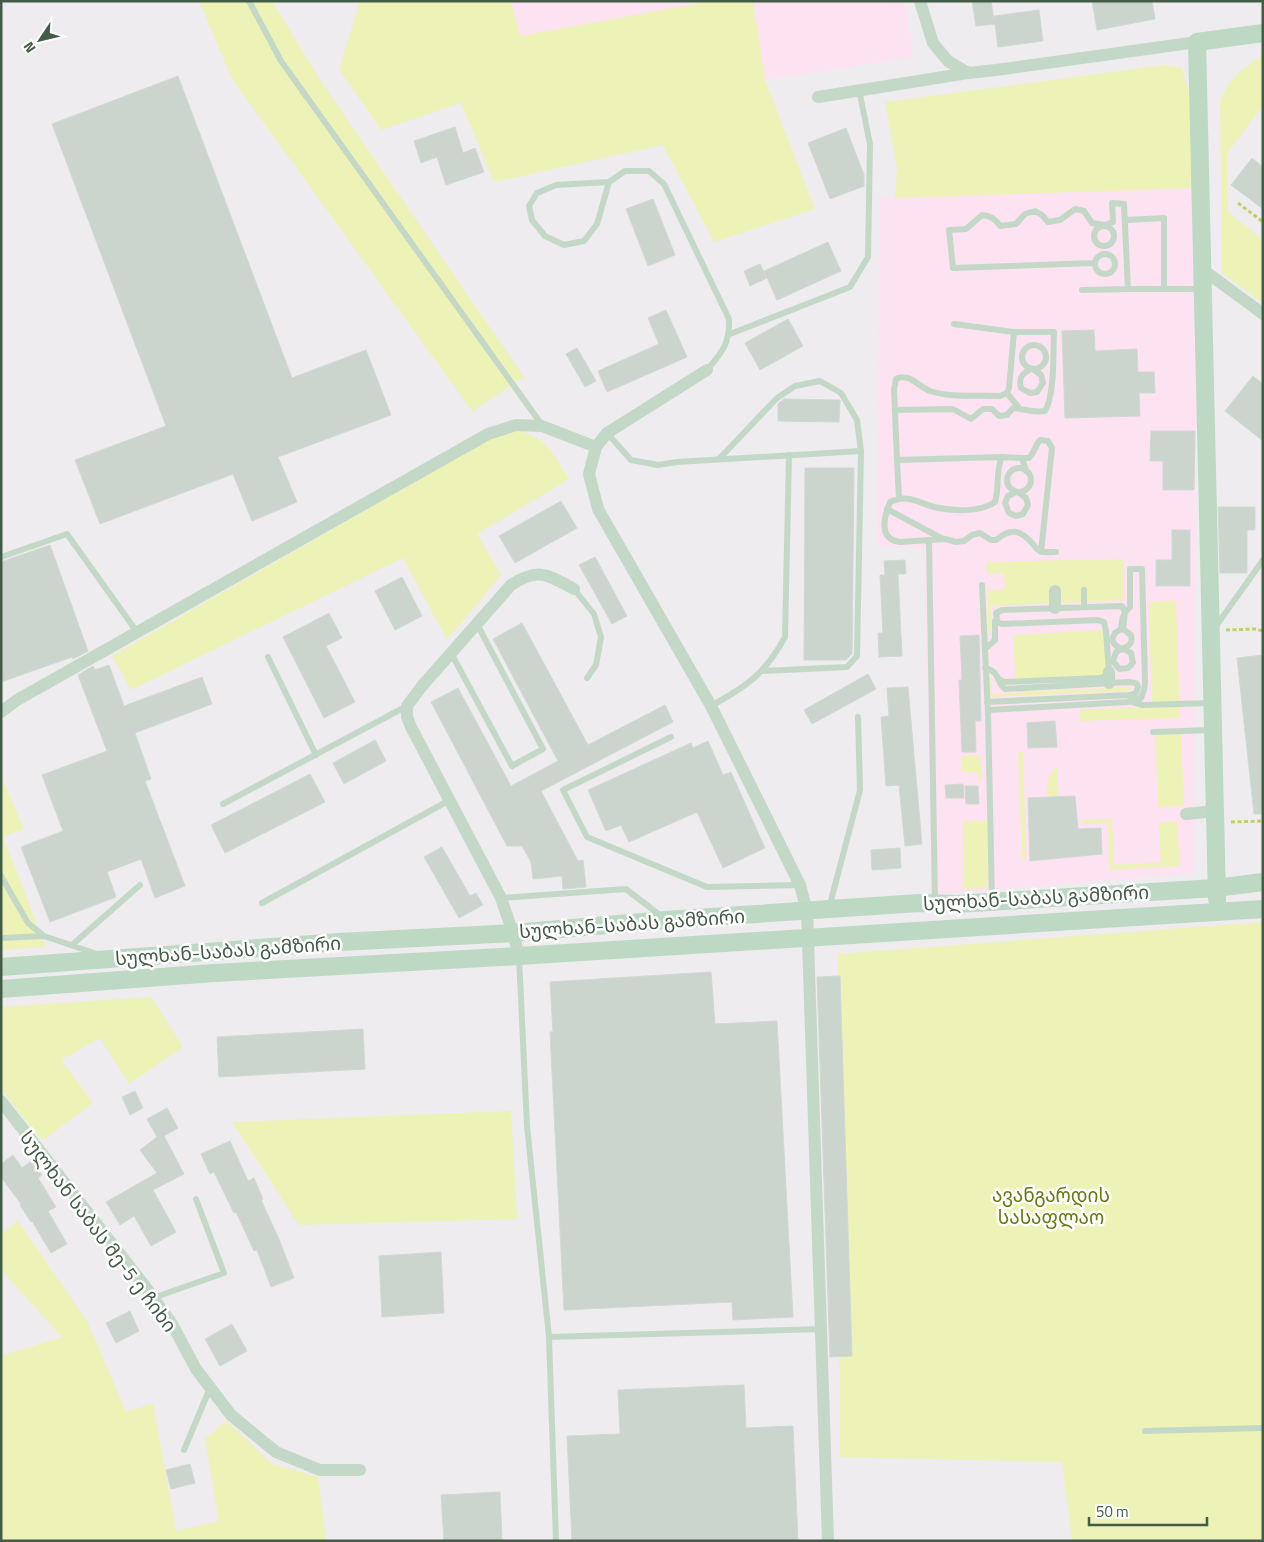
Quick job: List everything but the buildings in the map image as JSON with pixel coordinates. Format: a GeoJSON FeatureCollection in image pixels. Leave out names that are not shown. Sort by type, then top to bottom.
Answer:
{"type":"FeatureCollection","features":[{"type":"Feature","properties":{"kind":"main road"},"geometry":{"type":"LineString","coordinates":[[1217,912],[1197,42],[1263,34]]}},
{"type":"Feature","properties":{"kind":"main road","name":"სულხან-საბას გამზირი"},"geometry":{"type":"LineString","coordinates":[[1,967],[340,942],[513,933],[666,920],[919,903],[992,902],[1216,888],[1263,882]]}},
{"type":"Feature","properties":{"kind":"main road","name":"სულხან-საბას გამზირი"},"geometry":{"type":"LineString","coordinates":[[1,989],[214,973],[519,956],[1263,909]]}},
{"type":"Feature","properties":{"kind":"street"},"geometry":{"type":"LineString","coordinates":[[920,1],[933,43],[948,61],[968,73]]}},
{"type":"Feature","properties":{"kind":"street"},"geometry":{"type":"LineString","coordinates":[[818,97],[968,73],[1197,42]]}},
{"type":"Feature","properties":{"kind":"street"},"geometry":{"type":"LineString","coordinates":[[1202,269],[1263,314]]}},
{"type":"Feature","properties":{"kind":"street"},"geometry":{"type":"LineString","coordinates":[[707,370],[607,433],[596,447],[589,474],[598,509],[711,706],[800,885],[806,911],[828,1541]]}},
{"type":"Feature","properties":{"kind":"street"},"geometry":{"type":"LineString","coordinates":[[1,712],[17,700],[488,434],[516,425],[542,426],[596,447]]}},
{"type":"Feature","properties":{"kind":"street"},"geometry":{"type":"LineString","coordinates":[[519,956],[501,898],[411,727],[407,717],[408,706],[450,653],[511,585],[533,574],[549,575],[574,589]]}},
{"type":"Feature","properties":{"kind":"street"},"geometry":{"type":"LineString","coordinates":[[1055,591],[1055,608]]}},
{"type":"Feature","properties":{"kind":"street"},"geometry":{"type":"LineString","coordinates":[[1186,814],[1215,816]]}},
{"type":"Feature","properties":{"kind":"street","name":"სულხან საბას მე-5 ე ჩიხი"},"geometry":{"type":"LineString","coordinates":[[1,1101],[154,1298],[172,1324],[196,1369],[231,1415],[276,1452],[320,1470],[360,1470]]}},
{"type":"Feature","properties":{"kind":"lane"},"geometry":{"type":"LineString","coordinates":[[249,1],[281,60],[542,426]]}},
{"type":"Feature","properties":{"kind":"lane"},"geometry":{"type":"LineString","coordinates":[[730,334],[850,287],[868,257],[870,144],[859,90]]}},
{"type":"Feature","properties":{"kind":"lane"},"geometry":{"type":"LineString","coordinates":[[609,182],[596,224],[584,241],[564,245],[545,236],[532,220],[529,206],[537,193],[556,185],[609,182],[625,171],[649,171],[664,184],[729,319],[730,334],[723,351],[707,370]]}},
{"type":"Feature","properties":{"kind":"lane"},"geometry":{"type":"LineString","coordinates":[[1094,263],[953,268],[950,230],[966,229],[982,215],[990,216],[997,220],[1000,226],[1016,224],[1025,214],[1035,211],[1048,222],[1060,220],[1074,209],[1084,211],[1092,222],[1105,225],[1113,222],[1112,203],[1124,204],[1128,288]]}},
{"type":"Feature","properties":{"kind":"lane"},"geometry":{"type":"LineString","coordinates":[[1125,220],[1164,218],[1164,289]]}},
{"type":"Feature","properties":{"kind":"lane"},"geometry":{"type":"LineString","coordinates":[[1082,290],[1128,288],[1202,289]]}},
{"type":"Feature","properties":{"kind":"lane"},"geometry":{"type":"LineString","coordinates":[[895,410],[953,409],[971,419],[983,409],[992,409],[999,416],[1006,415],[1013,408],[1028,412],[1045,411],[1049,404],[1054,332],[1014,332],[954,324]]}},
{"type":"Feature","properties":{"kind":"lane"},"geometry":{"type":"LineString","coordinates":[[899,498],[894,389],[896,379],[900,377],[911,378],[930,390],[944,394],[1000,396],[1007,393],[1009,388],[1014,332]]}},
{"type":"Feature","properties":{"kind":"lane"},"geometry":{"type":"LineString","coordinates":[[1033,346],[1034,332]]}},
{"type":"Feature","properties":{"kind":"lane"},"geometry":{"type":"LineString","coordinates":[[1033,346],[1041,348],[1046,354],[1046,358],[1040,368],[1032,369],[1024,363],[1022,356],[1026,349],[1033,346]]}},
{"type":"Feature","properties":{"kind":"lane"},"geometry":{"type":"LineString","coordinates":[[719,459],[777,398],[795,386],[820,381],[841,393],[857,420],[861,451],[856,656],[847,667],[763,671]]}},
{"type":"Feature","properties":{"kind":"lane"},"geometry":{"type":"LineString","coordinates":[[1007,393],[1020,409]]}},
{"type":"Feature","properties":{"kind":"lane"},"geometry":{"type":"LineString","coordinates":[[607,433],[631,460],[658,465],[719,459],[861,451]]}},
{"type":"Feature","properties":{"kind":"lane"},"geometry":{"type":"LineString","coordinates":[[897,460],[1028,458],[1033,454],[1035,446],[1040,440],[1048,441],[1052,448],[1041,552]]}},
{"type":"Feature","properties":{"kind":"lane"},"geometry":{"type":"LineString","coordinates":[[711,706],[734,693],[763,671],[775,656],[785,637],[789,455]]}},
{"type":"Feature","properties":{"kind":"lane"},"geometry":{"type":"LineString","coordinates":[[944,539],[892,541],[888,537],[884,523],[890,502],[899,498],[914,499],[933,507],[948,509],[989,506],[995,502],[998,494],[998,466],[1002,457]]}},
{"type":"Feature","properties":{"kind":"lane"},"geometry":{"type":"LineString","coordinates":[[1022,458],[1026,471],[1031,477],[1030,485],[1026,490],[1017,492],[1009,486],[1009,475],[1018,468],[1026,471]]}},
{"type":"Feature","properties":{"kind":"lane"},"geometry":{"type":"LineString","coordinates":[[887,509],[944,539],[956,542],[964,541],[972,535],[980,533],[991,540],[996,540],[1003,534],[1013,531],[1022,533],[1041,552],[1056,552]]}},
{"type":"Feature","properties":{"kind":"lane"},"geometry":{"type":"LineString","coordinates":[[1,557],[67,534],[137,632]]}},
{"type":"Feature","properties":{"kind":"lane"},"geometry":{"type":"LineString","coordinates":[[928,540],[935,904]]}},
{"type":"Feature","properties":{"kind":"lane"},"geometry":{"type":"LineString","coordinates":[[1211,634],[1263,560]]}},
{"type":"Feature","properties":{"kind":"lane"},"geometry":{"type":"LineString","coordinates":[[1125,611],[1123,629],[1131,635],[1132,641],[1128,647],[1122,649],[1116,647],[1112,639],[1115,633],[1121,629],[1122,616],[1125,611],[1130,604],[1130,569],[1142,569],[1145,682],[1141,698],[1132,702]]}},
{"type":"Feature","properties":{"kind":"lane"},"geometry":{"type":"LineString","coordinates":[[982,585],[988,710],[992,902]]}},
{"type":"Feature","properties":{"kind":"lane"},"geometry":{"type":"LineString","coordinates":[[574,589],[594,614],[601,637],[596,665],[587,678]]}},
{"type":"Feature","properties":{"kind":"lane"},"geometry":{"type":"LineString","coordinates":[[1084,590],[1084,606]]}},
{"type":"Feature","properties":{"kind":"lane"},"geometry":{"type":"LineString","coordinates":[[985,649],[995,640],[996,613],[1002,610],[1119,605],[1125,611]]}},
{"type":"Feature","properties":{"kind":"lane"},"geometry":{"type":"LineString","coordinates":[[995,619],[996,622],[1002,624],[1102,621],[1105,624],[1109,678]]}},
{"type":"Feature","properties":{"kind":"lane"},"geometry":{"type":"LineString","coordinates":[[450,653],[512,766],[544,749],[477,624]]}},
{"type":"Feature","properties":{"kind":"lane"},"geometry":{"type":"LineString","coordinates":[[268,657],[316,755]]}},
{"type":"Feature","properties":{"kind":"lane"},"geometry":{"type":"LineString","coordinates":[[985,668],[994,671],[1005,689],[1109,678]]}},
{"type":"Feature","properties":{"kind":"lane"},"geometry":{"type":"LineString","coordinates":[[988,710],[1130,695],[1138,690],[1133,682],[1109,678],[1108,676],[1004,682],[999,679]]}},
{"type":"Feature","properties":{"kind":"lane"},"geometry":{"type":"LineString","coordinates":[[987,702],[1132,702],[1143,705],[1212,703]]}},
{"type":"Feature","properties":{"kind":"lane"},"geometry":{"type":"LineString","coordinates":[[223,804],[408,706]]}},
{"type":"Feature","properties":{"kind":"lane"},"geometry":{"type":"LineString","coordinates":[[829,909],[860,790],[858,717]]}},
{"type":"Feature","properties":{"kind":"lane"},"geometry":{"type":"LineString","coordinates":[[1153,732],[1213,730]]}},
{"type":"Feature","properties":{"kind":"lane"},"geometry":{"type":"LineString","coordinates":[[672,737],[562,790],[587,837],[707,887],[800,885]]}},
{"type":"Feature","properties":{"kind":"lane"},"geometry":{"type":"LineString","coordinates":[[262,903],[450,800]]}},
{"type":"Feature","properties":{"kind":"lane"},"geometry":{"type":"LineString","coordinates":[[1,876],[28,923],[44,936]]}},
{"type":"Feature","properties":{"kind":"lane"},"geometry":{"type":"LineString","coordinates":[[72,945],[140,885]]}},
{"type":"Feature","properties":{"kind":"lane"},"geometry":{"type":"LineString","coordinates":[[501,898],[626,889],[666,920]]}},
{"type":"Feature","properties":{"kind":"lane"},"geometry":{"type":"LineString","coordinates":[[1,938],[44,936],[109,958]]}},
{"type":"Feature","properties":{"kind":"lane"},"geometry":{"type":"LineString","coordinates":[[519,956],[527,1126],[549,1337],[556,1541]]}},
{"type":"Feature","properties":{"kind":"lane"},"geometry":{"type":"LineString","coordinates":[[154,1298],[224,1273],[196,1199]]}},
{"type":"Feature","properties":{"kind":"lane"},"geometry":{"type":"LineString","coordinates":[[549,1337],[821,1329]]}},
{"type":"Feature","properties":{"kind":"lane"},"geometry":{"type":"LineString","coordinates":[[184,1450],[210,1388]]}},
{"type":"Feature","properties":{"kind":"lane"},"geometry":{"type":"LineString","coordinates":[[1145,1431],[1263,1428]]}},
{"type":"Feature","properties":{"kind":"path"},"geometry":{"type":"LineString","coordinates":[[1238,202],[1263,222]]}},
{"type":"Feature","properties":{"kind":"path"},"geometry":{"type":"LineString","coordinates":[[1211,634],[1233,629],[1263,631]]}},
{"type":"Feature","properties":{"kind":"path"},"geometry":{"type":"LineString","coordinates":[[1215,816],[1263,821]]}},
{"type":"Feature","properties":{"kind":"shaded area"},"geometry":{"type":"Polygon","coordinates":[[[511,1],[711,1],[520,36],[511,1]]]}},
{"type":"Feature","properties":{"kind":"shaded area"},"geometry":{"type":"Polygon","coordinates":[[[753,1],[906,1],[913,57],[765,80],[753,1]]]}},
{"type":"Feature","properties":{"kind":"shaded area"},"geometry":{"type":"Polygon","coordinates":[[[1194,188],[1196,252],[1194,873],[931,895],[924,549],[878,546],[879,198],[1194,188]]]}},
{"type":"Feature","properties":{"kind":"green space"},"geometry":{"type":"Polygon","coordinates":[[[199,1],[272,1],[320,80],[524,377],[472,411],[232,79],[199,1]]]}},
{"type":"Feature","properties":{"kind":"green space"},"geometry":{"type":"Polygon","coordinates":[[[360,1],[511,1],[520,36],[711,1],[753,1],[765,80],[815,209],[714,242],[663,145],[494,182],[461,103],[381,130],[339,69],[360,1]]]}},
{"type":"Feature","properties":{"kind":"green space"},"geometry":{"type":"Polygon","coordinates":[[[1263,55],[1263,106],[1227,153],[1228,212],[1263,240],[1263,303],[1222,273],[1220,102],[1232,80],[1248,65],[1263,55]]]}},
{"type":"Feature","properties":{"kind":"green space"},"geometry":{"type":"Polygon","coordinates":[[[1165,65],[1181,68],[1189,90],[1194,188],[895,198],[897,167],[885,102],[1165,65]]]}},
{"type":"Feature","properties":{"kind":"green space"},"geometry":{"type":"Polygon","coordinates":[[[515,430],[535,438],[548,447],[569,479],[477,534],[501,575],[447,640],[403,558],[131,690],[112,656],[488,440],[515,430]]]}},
{"type":"Feature","properties":{"kind":"green space"},"geometry":{"type":"Polygon","coordinates":[[[1124,559],[1124,600],[1087,602],[1086,589],[1081,589],[1082,602],[991,606],[991,631],[988,631],[987,590],[1005,589],[1004,573],[987,574],[986,562],[1124,559]]]}},
{"type":"Feature","properties":{"kind":"green space"},"geometry":{"type":"Polygon","coordinates":[[[1176,601],[1180,718],[1080,721],[1080,710],[1152,707],[1149,602],[1176,601]]]}},
{"type":"Feature","properties":{"kind":"green space"},"geometry":{"type":"Polygon","coordinates":[[[1104,630],[1106,675],[1016,681],[1013,635],[1104,630]]]}},
{"type":"Feature","properties":{"kind":"green space"},"geometry":{"type":"Polygon","coordinates":[[[987,678],[991,678],[992,694],[1129,687],[1130,691],[989,697],[987,678]]]}},
{"type":"Feature","properties":{"kind":"green space"},"geometry":{"type":"Polygon","coordinates":[[[1181,731],[1184,806],[1158,807],[1155,732],[1181,731]]]}},
{"type":"Feature","properties":{"kind":"green space"},"geometry":{"type":"Polygon","coordinates":[[[1018,751],[1023,751],[1026,859],[1022,859],[1018,751]]]}},
{"type":"Feature","properties":{"kind":"green space"},"geometry":{"type":"Polygon","coordinates":[[[980,755],[982,781],[979,782],[978,772],[962,772],[961,756],[980,755]]]}},
{"type":"Feature","properties":{"kind":"green space"},"geometry":{"type":"Polygon","coordinates":[[[1057,767],[1058,796],[1047,797],[1048,781],[1057,767]]]}},
{"type":"Feature","properties":{"kind":"green space"},"geometry":{"type":"Polygon","coordinates":[[[1,776],[24,829],[3,837],[46,947],[1,950],[1,776]]]}},
{"type":"Feature","properties":{"kind":"green space"},"geometry":{"type":"Polygon","coordinates":[[[1112,819],[1114,865],[1161,862],[1159,823],[1177,821],[1180,866],[1109,870],[1108,823],[1082,824],[1082,820],[1112,819]]]}},
{"type":"Feature","properties":{"kind":"green space"},"geometry":{"type":"Polygon","coordinates":[[[963,821],[987,821],[988,888],[964,889],[963,821]]]}},
{"type":"Feature","properties":{"kind":"green space","name":"ავანგარდის სასაფლაო"},"geometry":{"type":"Polygon","coordinates":[[[1263,922],[1263,1541],[1072,1541],[1062,1462],[840,1457],[838,954],[1263,922]]]}},
{"type":"Feature","properties":{"kind":"green space"},"geometry":{"type":"Polygon","coordinates":[[[151,997],[183,1047],[129,1084],[100,1038],[61,1060],[93,1103],[42,1141],[1,1089],[1,1007],[151,997]]]}},
{"type":"Feature","properties":{"kind":"green space"},"geometry":{"type":"Polygon","coordinates":[[[511,1111],[517,1219],[299,1225],[232,1122],[511,1111]]]}},
{"type":"Feature","properties":{"kind":"green space"},"geometry":{"type":"Polygon","coordinates":[[[18,1221],[88,1323],[126,1412],[153,1403],[176,1531],[219,1521],[205,1439],[226,1421],[272,1464],[318,1477],[326,1541],[1,1541],[1,1356],[62,1337],[1,1270],[1,1234],[18,1221]]]}}]}
